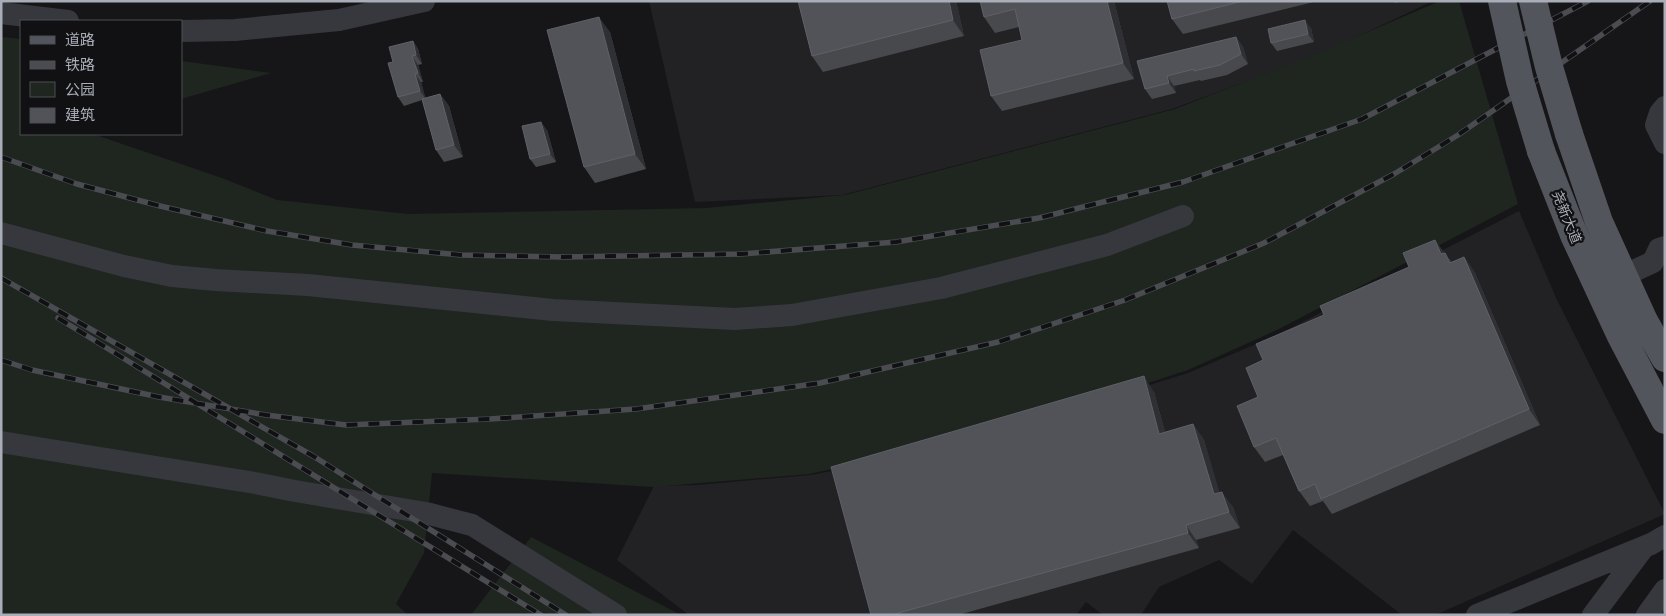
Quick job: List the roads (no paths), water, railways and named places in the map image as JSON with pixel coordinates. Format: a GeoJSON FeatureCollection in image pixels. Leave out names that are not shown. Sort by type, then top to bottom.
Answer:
{"type":"FeatureCollection","features":[{"type":"Feature","properties":{"kind":"main road","name":"尧新大道"},"geometry":{"type":"LineString","coordinates":[[1502,1],[1520,82],[1541,151],[1574,235],[1617,328],[1665,420]]}},
{"type":"Feature","properties":{"kind":"main road","name":"尧新大道"},"geometry":{"type":"LineString","coordinates":[[1533,1],[1549,67],[1569,134],[1599,222],[1644,321],[1665,358]]}},
{"type":"Feature","properties":{"kind":"street"},"geometry":{"type":"LineString","coordinates":[[182,31],[235,30],[340,20],[424,1]]}},
{"type":"Feature","properties":{"kind":"street"},"geometry":{"type":"LineString","coordinates":[[1,13],[60,20]]}},
{"type":"Feature","properties":{"kind":"street"},"geometry":{"type":"LineString","coordinates":[[1665,107],[1660,113],[1656,125],[1665,143]]}},
{"type":"Feature","properties":{"kind":"street"},"geometry":{"type":"LineString","coordinates":[[1,233],[124,266],[172,276],[308,285],[553,310],[735,319],[792,315],[940,288],[1107,245],[1183,216]]}},
{"type":"Feature","properties":{"kind":"street"},"geometry":{"type":"LineString","coordinates":[[1623,276],[1661,260]]}},
{"type":"Feature","properties":{"kind":"street"},"geometry":{"type":"LineString","coordinates":[[1,442],[194,472],[426,513],[472,525],[616,615]]}},
{"type":"Feature","properties":{"kind":"street"},"geometry":{"type":"LineString","coordinates":[[1477,615],[1665,536]]}},
{"type":"Feature","properties":{"kind":"street"},"geometry":{"type":"LineString","coordinates":[[1593,615],[1644,546]]}},
{"type":"Feature","properties":{"kind":"street"},"geometry":{"type":"LineString","coordinates":[[1647,615],[1665,590]]}},
{"type":"Feature","properties":{"kind":"railway"},"geometry":{"type":"LineString","coordinates":[[1,157],[77,184],[160,206],[267,231],[352,245],[461,255],[564,257],[741,254],[896,242],[1039,218],[1183,182],[1362,119],[1588,1]]}},
{"type":"Feature","properties":{"kind":"railway"},"geometry":{"type":"LineString","coordinates":[[1,360],[32,370],[159,397],[266,415],[346,425],[490,419],[636,409],[820,383],[998,342],[1125,300],[1264,243],[1394,174],[1458,135],[1650,1]]}},
{"type":"Feature","properties":{"kind":"railway"},"geometry":{"type":"LineString","coordinates":[[1,278],[313,456],[566,615]]}},
{"type":"Feature","properties":{"kind":"railway"},"geometry":{"type":"LineString","coordinates":[[58,318],[541,615]]}}]}
